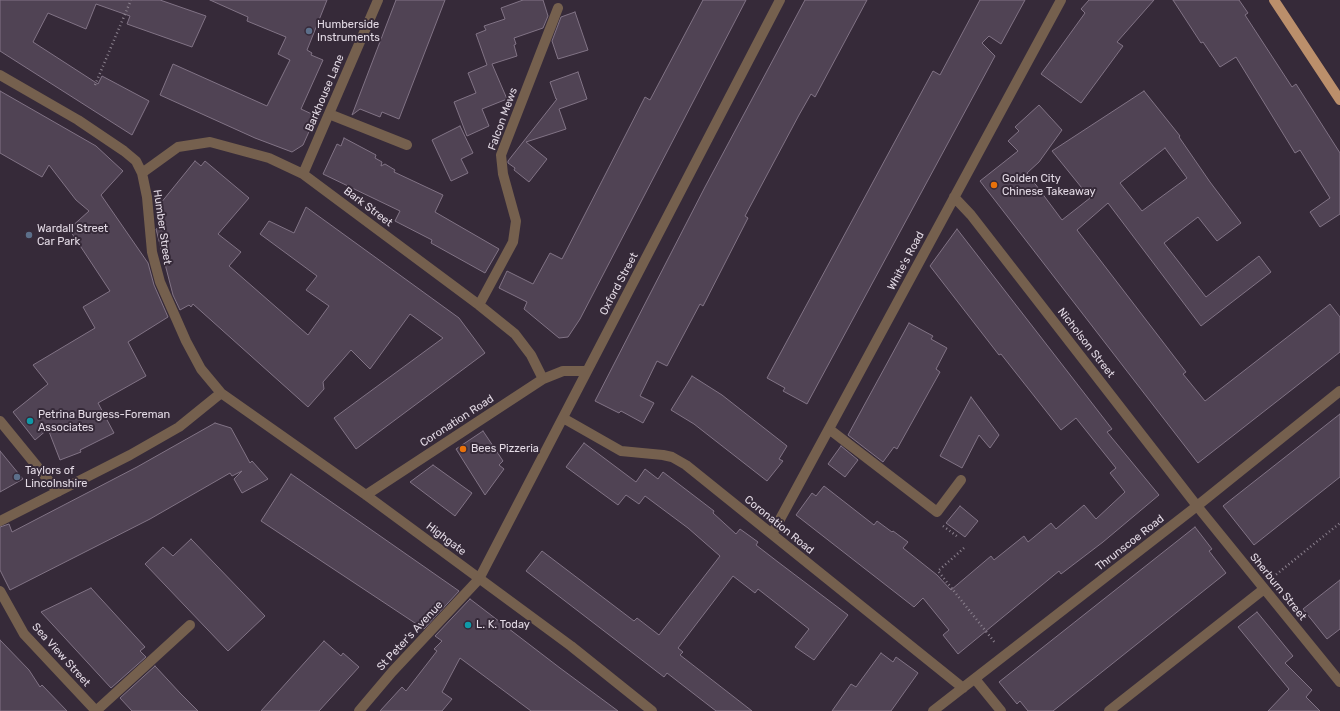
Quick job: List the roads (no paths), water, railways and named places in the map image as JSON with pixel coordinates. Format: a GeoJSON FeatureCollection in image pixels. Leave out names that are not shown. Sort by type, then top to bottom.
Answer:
{"type":"FeatureCollection","features":[{"type":"Feature","properties":{"kind":"main road"},"geometry":{"type":"LineString","coordinates":[[1274,0],[1340,100]]}},
{"type":"Feature","properties":{"kind":"street","name":"Barkhouse Lane"},"geometry":{"type":"LineString","coordinates":[[303,174],[378,0]]}},
{"type":"Feature","properties":{"kind":"street","name":"Oxford Street"},"geometry":{"type":"LineString","coordinates":[[479,579],[780,0]]}},
{"type":"Feature","properties":{"kind":"street","name":"White's Road"},"geometry":{"type":"LineString","coordinates":[[772,534],[1061,0]]}},
{"type":"Feature","properties":{"kind":"street","name":"Falcon Mews"},"geometry":{"type":"LineString","coordinates":[[479,305],[513,242],[516,221],[503,174],[501,155],[558,8]]}},
{"type":"Feature","properties":{"kind":"street","name":"Humber Street"},"geometry":{"type":"LineString","coordinates":[[0,74],[78,120],[124,150],[136,161],[142,173],[147,197],[152,252],[160,282],[186,341],[201,369],[221,393]]}},
{"type":"Feature","properties":{"kind":"street"},"geometry":{"type":"LineString","coordinates":[[329,114],[408,146]]}},
{"type":"Feature","properties":{"kind":"street","name":"Bark Street"},"geometry":{"type":"LineString","coordinates":[[142,173],[178,147],[210,142],[269,158],[303,174],[479,305],[515,334],[531,355],[543,379]]}},
{"type":"Feature","properties":{"kind":"street","name":"Nicholson Street"},"geometry":{"type":"LineString","coordinates":[[954,197],[976,222],[1197,506]]}},
{"type":"Feature","properties":{"kind":"street","name":"Coronation Road"},"geometry":{"type":"LineString","coordinates":[[366,494],[543,379],[563,372],[586,371]]}},
{"type":"Feature","properties":{"kind":"street","name":"Thrunscoe Road"},"geometry":{"type":"LineString","coordinates":[[933,711],[1197,506],[1340,391]]}},
{"type":"Feature","properties":{"kind":"street"},"geometry":{"type":"LineString","coordinates":[[0,522],[130,455],[179,426],[221,393]]}},
{"type":"Feature","properties":{"kind":"street","name":"Highgate"},"geometry":{"type":"LineString","coordinates":[[221,393],[366,494],[571,646],[652,711]]}},
{"type":"Feature","properties":{"kind":"street","name":"Coronation Road"},"geometry":{"type":"LineString","coordinates":[[563,418],[620,451],[672,457],[686,466],[963,688]]}},
{"type":"Feature","properties":{"kind":"street"},"geometry":{"type":"LineString","coordinates":[[0,421],[58,492]]}},
{"type":"Feature","properties":{"kind":"street"},"geometry":{"type":"LineString","coordinates":[[829,429],[937,512],[961,480]]}},
{"type":"Feature","properties":{"kind":"street","name":"Sherburn Street"},"geometry":{"type":"LineString","coordinates":[[1197,506],[1263,588],[1338,675]]}},
{"type":"Feature","properties":{"kind":"street","name":"St Peter's Avenue"},"geometry":{"type":"LineString","coordinates":[[360,711],[392,672],[479,579]]}},
{"type":"Feature","properties":{"kind":"street"},"geometry":{"type":"LineString","coordinates":[[1109,711],[1263,588]]}},
{"type":"Feature","properties":{"kind":"street","name":"Sea View Street"},"geometry":{"type":"LineString","coordinates":[[0,591],[24,634],[96,711]]}},
{"type":"Feature","properties":{"kind":"street"},"geometry":{"type":"LineString","coordinates":[[96,711],[190,625]]}},
{"type":"Feature","properties":{"kind":"street"},"geometry":{"type":"LineString","coordinates":[[975,679],[1001,711]]}},
{"type":"Feature","properties":{"kind":"place","name":"Humberside Instruments"},"geometry":{"type":"Point","coordinates":[309,31]}},
{"type":"Feature","properties":{"kind":"place","name":"Golden City Chinese Takeaway"},"geometry":{"type":"Point","coordinates":[994,185]}},
{"type":"Feature","properties":{"kind":"place","name":"Wardall Street Car Park"},"geometry":{"type":"Point","coordinates":[29,235]}},
{"type":"Feature","properties":{"kind":"place","name":"Petrina Burgess-Foreman Associates"},"geometry":{"type":"Point","coordinates":[30,421]}},
{"type":"Feature","properties":{"kind":"place","name":"Bees Pizzeria"},"geometry":{"type":"Point","coordinates":[463,449]}},
{"type":"Feature","properties":{"kind":"place","name":"Taylors of Lincolnshire"},"geometry":{"type":"Point","coordinates":[17,477]}},
{"type":"Feature","properties":{"kind":"place","name":"L. K. Today"},"geometry":{"type":"Point","coordinates":[468,625]}}]}
